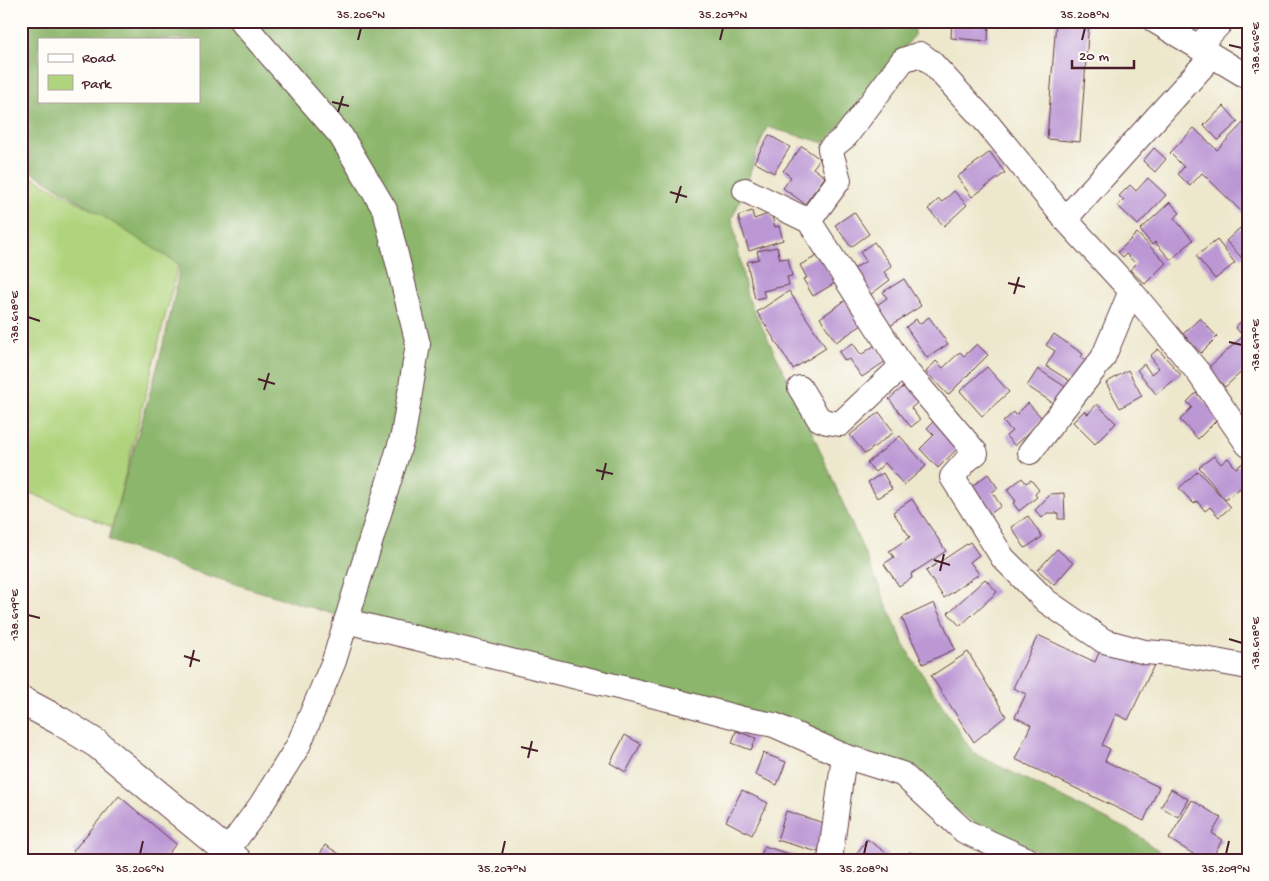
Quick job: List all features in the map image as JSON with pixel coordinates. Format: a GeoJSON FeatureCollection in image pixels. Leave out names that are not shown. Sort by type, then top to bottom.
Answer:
{"type":"FeatureCollection","features":[{"type":"Feature","properties":{"kind":"street"},"geometry":{"type":"LineString","coordinates":[[23,704],[60,721],[97,744],[232,855],[260,805],[298,746],[334,661],[403,434],[418,344],[385,210],[341,136],[241,21]]}},
{"type":"Feature","properties":{"kind":"street"},"geometry":{"type":"LineString","coordinates":[[1155,21],[1248,77]]}},
{"type":"Feature","properties":{"kind":"street"},"geometry":{"type":"LineString","coordinates":[[1065,219],[1205,52],[1222,21]]}},
{"type":"Feature","properties":{"kind":"street"},"geometry":{"type":"LineString","coordinates":[[808,221],[839,180],[830,149],[846,136],[903,60],[920,54],[931,62],[988,124],[1065,219],[1131,291],[1198,372],[1248,445]]}},
{"type":"Feature","properties":{"kind":"street"},"geometry":{"type":"LineString","coordinates":[[745,190],[808,221],[902,366],[976,454],[967,460],[952,477],[1003,558],[1046,601],[1104,641],[1145,652],[1183,655],[1248,667]]}},
{"type":"Feature","properties":{"kind":"street"},"geometry":{"type":"LineString","coordinates":[[1030,452],[1104,358],[1131,291]]}},
{"type":"Feature","properties":{"kind":"street"},"geometry":{"type":"LineString","coordinates":[[800,388],[819,419],[840,424],[902,366]]}},
{"type":"Feature","properties":{"kind":"street"},"geometry":{"type":"LineString","coordinates":[[346,622],[774,725],[844,756],[902,774],[964,831],[1028,860]]}},
{"type":"Feature","properties":{"kind":"street"},"geometry":{"type":"LineString","coordinates":[[830,860],[844,756]]}},
{"type":"Feature","properties":{"kind":"green space"},"geometry":{"type":"Polygon","coordinates":[[[21,21],[914,21],[914,36],[825,143],[767,127],[745,190],[732,218],[747,296],[803,411],[906,649],[973,753],[1136,834],[1170,860],[1059,860],[992,834],[872,754],[400,635],[184,568],[109,540],[157,369],[174,300],[180,265],[21,166],[21,21]]]}},
{"type":"Feature","properties":{"kind":"green space"},"geometry":{"type":"Polygon","coordinates":[[[21,171],[180,258],[112,527],[21,489],[21,171]]]}},
{"type":"Feature","properties":{"kind":"building"},"geometry":{"type":"Polygon","coordinates":[[[952,21],[989,21],[988,41],[951,38],[952,21]]]}},
{"type":"Feature","properties":{"kind":"building"},"geometry":{"type":"Polygon","coordinates":[[[1056,21],[1089,21],[1080,142],[1047,139],[1056,21]]]}},
{"type":"Feature","properties":{"kind":"building"},"geometry":{"type":"Polygon","coordinates":[[[1224,106],[1238,122],[1218,140],[1204,125],[1224,106]]]}},
{"type":"Feature","properties":{"kind":"building"},"geometry":{"type":"Polygon","coordinates":[[[1248,118],[1248,218],[1202,173],[1190,186],[1178,174],[1184,167],[1170,153],[1194,128],[1217,150],[1248,118]]]}},
{"type":"Feature","properties":{"kind":"building"},"geometry":{"type":"Polygon","coordinates":[[[769,135],[790,147],[774,173],[754,162],[769,135]]]}},
{"type":"Feature","properties":{"kind":"building"},"geometry":{"type":"Polygon","coordinates":[[[802,146],[820,159],[813,168],[825,177],[805,204],[783,188],[791,177],[783,171],[802,146]]]}},
{"type":"Feature","properties":{"kind":"building"},"geometry":{"type":"Polygon","coordinates":[[[1154,148],[1166,159],[1155,172],[1143,161],[1154,148]]]}},
{"type":"Feature","properties":{"kind":"building"},"geometry":{"type":"Polygon","coordinates":[[[990,152],[1005,173],[972,197],[957,177],[990,152]]]}},
{"type":"Feature","properties":{"kind":"building"},"geometry":{"type":"Polygon","coordinates":[[[1148,178],[1166,195],[1138,225],[1118,206],[1124,200],[1119,196],[1130,185],[1136,191],[1148,178]]]}},
{"type":"Feature","properties":{"kind":"building"},"geometry":{"type":"Polygon","coordinates":[[[954,191],[967,205],[944,226],[928,209],[939,199],[942,202],[954,191]]]}},
{"type":"Feature","properties":{"kind":"building"},"geometry":{"type":"Polygon","coordinates":[[[1170,202],[1180,213],[1174,218],[1193,240],[1171,260],[1155,242],[1152,245],[1140,230],[1170,202]]]}},
{"type":"Feature","properties":{"kind":"building"},"geometry":{"type":"Polygon","coordinates":[[[752,211],[754,219],[771,213],[775,227],[779,226],[783,240],[749,251],[738,216],[752,211]]]}},
{"type":"Feature","properties":{"kind":"building"},"geometry":{"type":"Polygon","coordinates":[[[854,212],[869,234],[851,247],[835,225],[854,212]]]}},
{"type":"Feature","properties":{"kind":"building"},"geometry":{"type":"Polygon","coordinates":[[[1240,228],[1248,236],[1248,253],[1242,258],[1226,241],[1240,228]]]}},
{"type":"Feature","properties":{"kind":"building"},"geometry":{"type":"Polygon","coordinates":[[[1137,233],[1166,263],[1145,284],[1130,270],[1136,264],[1126,254],[1123,257],[1118,252],[1137,233]]]}},
{"type":"Feature","properties":{"kind":"building"},"geometry":{"type":"Polygon","coordinates":[[[1217,240],[1235,263],[1215,279],[1196,256],[1217,240]]]}},
{"type":"Feature","properties":{"kind":"building"},"geometry":{"type":"Polygon","coordinates":[[[874,242],[892,266],[884,272],[890,280],[870,295],[852,270],[866,261],[860,252],[874,242]]]}},
{"type":"Feature","properties":{"kind":"building"},"geometry":{"type":"Polygon","coordinates":[[[777,247],[780,259],[788,258],[792,276],[787,277],[789,285],[763,291],[765,297],[755,299],[747,262],[759,259],[757,251],[777,247]]]}},
{"type":"Feature","properties":{"kind":"building"},"geometry":{"type":"Polygon","coordinates":[[[819,255],[835,283],[813,296],[803,279],[807,278],[800,265],[819,255]]]}},
{"type":"Feature","properties":{"kind":"building"},"geometry":{"type":"Polygon","coordinates":[[[904,279],[921,306],[890,326],[877,305],[887,298],[883,292],[904,279]]]}},
{"type":"Feature","properties":{"kind":"building"},"geometry":{"type":"Polygon","coordinates":[[[789,291],[826,348],[793,369],[757,312],[789,291]]]}},
{"type":"Feature","properties":{"kind":"building"},"geometry":{"type":"Polygon","coordinates":[[[846,300],[862,325],[836,342],[820,318],[846,300]]]}},
{"type":"Feature","properties":{"kind":"building"},"geometry":{"type":"Polygon","coordinates":[[[1248,315],[1248,366],[1225,387],[1208,368],[1243,336],[1235,327],[1248,315]]]}},
{"type":"Feature","properties":{"kind":"building"},"geometry":{"type":"Polygon","coordinates":[[[929,317],[948,344],[927,358],[906,327],[916,319],[919,324],[929,317]]]}},
{"type":"Feature","properties":{"kind":"building"},"geometry":{"type":"Polygon","coordinates":[[[1200,318],[1217,337],[1201,353],[1183,334],[1200,318]]]}},
{"type":"Feature","properties":{"kind":"building"},"geometry":{"type":"Polygon","coordinates":[[[1054,334],[1083,354],[1081,357],[1087,361],[1073,383],[1046,366],[1055,351],[1046,345],[1054,334]]]}},
{"type":"Feature","properties":{"kind":"building"},"geometry":{"type":"Polygon","coordinates":[[[853,343],[861,355],[875,345],[886,361],[862,377],[849,359],[845,361],[839,352],[853,343]]]}},
{"type":"Feature","properties":{"kind":"building"},"geometry":{"type":"Polygon","coordinates":[[[977,344],[988,355],[948,395],[926,372],[936,361],[943,368],[960,352],[964,356],[977,344]]]}},
{"type":"Feature","properties":{"kind":"building"},"geometry":{"type":"Polygon","coordinates":[[[1158,349],[1181,375],[1156,394],[1137,370],[1144,364],[1151,374],[1159,368],[1150,356],[1158,349]]]}},
{"type":"Feature","properties":{"kind":"building"},"geometry":{"type":"Polygon","coordinates":[[[987,367],[1009,392],[982,416],[960,391],[987,367]]]}},
{"type":"Feature","properties":{"kind":"building"},"geometry":{"type":"Polygon","coordinates":[[[1038,369],[1067,388],[1056,405],[1027,386],[1038,369]]]}},
{"type":"Feature","properties":{"kind":"building"},"geometry":{"type":"Polygon","coordinates":[[[1128,370],[1142,396],[1120,408],[1106,383],[1128,370]]]}},
{"type":"Feature","properties":{"kind":"building"},"geometry":{"type":"Polygon","coordinates":[[[909,382],[922,399],[911,408],[920,420],[911,427],[889,399],[909,382]]]}},
{"type":"Feature","properties":{"kind":"building"},"geometry":{"type":"Polygon","coordinates":[[[1196,393],[1220,417],[1198,439],[1180,420],[1192,407],[1187,402],[1196,393]]]}},
{"type":"Feature","properties":{"kind":"building"},"geometry":{"type":"Polygon","coordinates":[[[1028,403],[1043,419],[1015,446],[1006,436],[1012,431],[1003,422],[1014,412],[1016,415],[1028,403]]]}},
{"type":"Feature","properties":{"kind":"building"},"geometry":{"type":"Polygon","coordinates":[[[1097,404],[1116,423],[1095,444],[1073,422],[1084,411],[1088,414],[1097,404]]]}},
{"type":"Feature","properties":{"kind":"building"},"geometry":{"type":"Polygon","coordinates":[[[879,412],[894,432],[865,454],[850,435],[879,412]]]}},
{"type":"Feature","properties":{"kind":"building"},"geometry":{"type":"Polygon","coordinates":[[[935,420],[960,446],[938,468],[920,449],[934,435],[927,428],[935,420]]]}},
{"type":"Feature","properties":{"kind":"building"},"geometry":{"type":"Polygon","coordinates":[[[900,436],[926,466],[904,485],[885,463],[875,472],[867,463],[900,436]]]}},
{"type":"Feature","properties":{"kind":"building"},"geometry":{"type":"Polygon","coordinates":[[[1214,456],[1221,464],[1228,458],[1236,468],[1243,463],[1248,469],[1248,482],[1225,500],[1199,467],[1214,456]]]}},
{"type":"Feature","properties":{"kind":"building"},"geometry":{"type":"Polygon","coordinates":[[[1198,471],[1231,507],[1219,517],[1210,507],[1205,511],[1197,501],[1194,504],[1179,488],[1198,471]]]}},
{"type":"Feature","properties":{"kind":"building"},"geometry":{"type":"Polygon","coordinates":[[[883,473],[892,489],[877,498],[868,482],[883,473]]]}},
{"type":"Feature","properties":{"kind":"building"},"geometry":{"type":"Polygon","coordinates":[[[988,474],[998,488],[992,492],[1001,506],[990,514],[971,487],[988,474]]]}},
{"type":"Feature","properties":{"kind":"building"},"geometry":{"type":"Polygon","coordinates":[[[1022,478],[1026,483],[1031,480],[1039,490],[1035,494],[1037,497],[1019,511],[1013,503],[1016,501],[1007,490],[1022,478]]]}},
{"type":"Feature","properties":{"kind":"building"},"geometry":{"type":"Polygon","coordinates":[[[1064,493],[1065,519],[1058,519],[1058,513],[1047,513],[1042,518],[1035,510],[1051,494],[1064,493]]]}},
{"type":"Feature","properties":{"kind":"building"},"geometry":{"type":"Polygon","coordinates":[[[912,499],[946,551],[911,574],[912,578],[899,586],[884,564],[894,557],[889,551],[910,537],[893,512],[912,499]]]}},
{"type":"Feature","properties":{"kind":"building"},"geometry":{"type":"Polygon","coordinates":[[[1028,516],[1042,537],[1025,548],[1011,527],[1028,516]]]}},
{"type":"Feature","properties":{"kind":"building"},"geometry":{"type":"Polygon","coordinates":[[[970,542],[979,555],[970,562],[979,574],[944,598],[926,571],[970,542]]]}},
{"type":"Feature","properties":{"kind":"building"},"geometry":{"type":"Polygon","coordinates":[[[1057,549],[1073,563],[1054,585],[1038,570],[1057,549]]]}},
{"type":"Feature","properties":{"kind":"building"},"geometry":{"type":"Polygon","coordinates":[[[985,579],[997,592],[960,626],[948,613],[985,579]]]}},
{"type":"Feature","properties":{"kind":"building"},"geometry":{"type":"Polygon","coordinates":[[[934,603],[955,649],[923,664],[902,618],[934,603]]]}},
{"type":"Feature","properties":{"kind":"building"},"geometry":{"type":"Polygon","coordinates":[[[1038,635],[1095,662],[1101,648],[1124,659],[1127,652],[1154,665],[1128,720],[1116,714],[1102,745],[1110,749],[1105,761],[1159,787],[1144,821],[1015,759],[1031,725],[1015,717],[1026,694],[1013,688],[1038,635]]]}},
{"type":"Feature","properties":{"kind":"building"},"geometry":{"type":"Polygon","coordinates":[[[968,652],[1006,716],[974,742],[931,676],[968,652]]]}},
{"type":"Feature","properties":{"kind":"building"},"geometry":{"type":"Polygon","coordinates":[[[736,731],[756,738],[751,750],[732,743],[736,731]]]}},
{"type":"Feature","properties":{"kind":"building"},"geometry":{"type":"Polygon","coordinates":[[[625,735],[641,744],[626,772],[610,763],[625,735]]]}},
{"type":"Feature","properties":{"kind":"building"},"geometry":{"type":"Polygon","coordinates":[[[763,753],[786,762],[777,785],[755,775],[763,753]]]}},
{"type":"Feature","properties":{"kind":"building"},"geometry":{"type":"Polygon","coordinates":[[[1171,789],[1188,799],[1178,817],[1161,807],[1171,789]]]}},
{"type":"Feature","properties":{"kind":"building"},"geometry":{"type":"Polygon","coordinates":[[[742,790],[768,803],[752,835],[726,821],[742,790]]]}},
{"type":"Feature","properties":{"kind":"building"},"geometry":{"type":"Polygon","coordinates":[[[119,796],[176,844],[163,860],[83,860],[73,851],[119,796]]]}},
{"type":"Feature","properties":{"kind":"building"},"geometry":{"type":"Polygon","coordinates":[[[1192,800],[1221,818],[1212,833],[1222,840],[1211,860],[1203,860],[1169,839],[1192,800]]]}},
{"type":"Feature","properties":{"kind":"building"},"geometry":{"type":"Polygon","coordinates":[[[786,811],[827,824],[818,852],[777,840],[786,811]]]}},
{"type":"Feature","properties":{"kind":"building"},"geometry":{"type":"Polygon","coordinates":[[[21,814],[28,819],[21,828],[21,814]]]}},
{"type":"Feature","properties":{"kind":"building"},"geometry":{"type":"Polygon","coordinates":[[[867,839],[889,855],[885,860],[852,860],[867,839]]]}},
{"type":"Feature","properties":{"kind":"building"},"geometry":{"type":"Polygon","coordinates":[[[325,845],[341,855],[338,860],[317,860],[325,845]]]}},
{"type":"Feature","properties":{"kind":"building"},"geometry":{"type":"Polygon","coordinates":[[[764,846],[805,859],[805,860],[760,860],[764,846]]]}},
{"type":"Feature","properties":{"kind":"building"},"geometry":{"type":"Polygon","coordinates":[[[909,852],[922,860],[905,860],[909,852]]]}}]}
